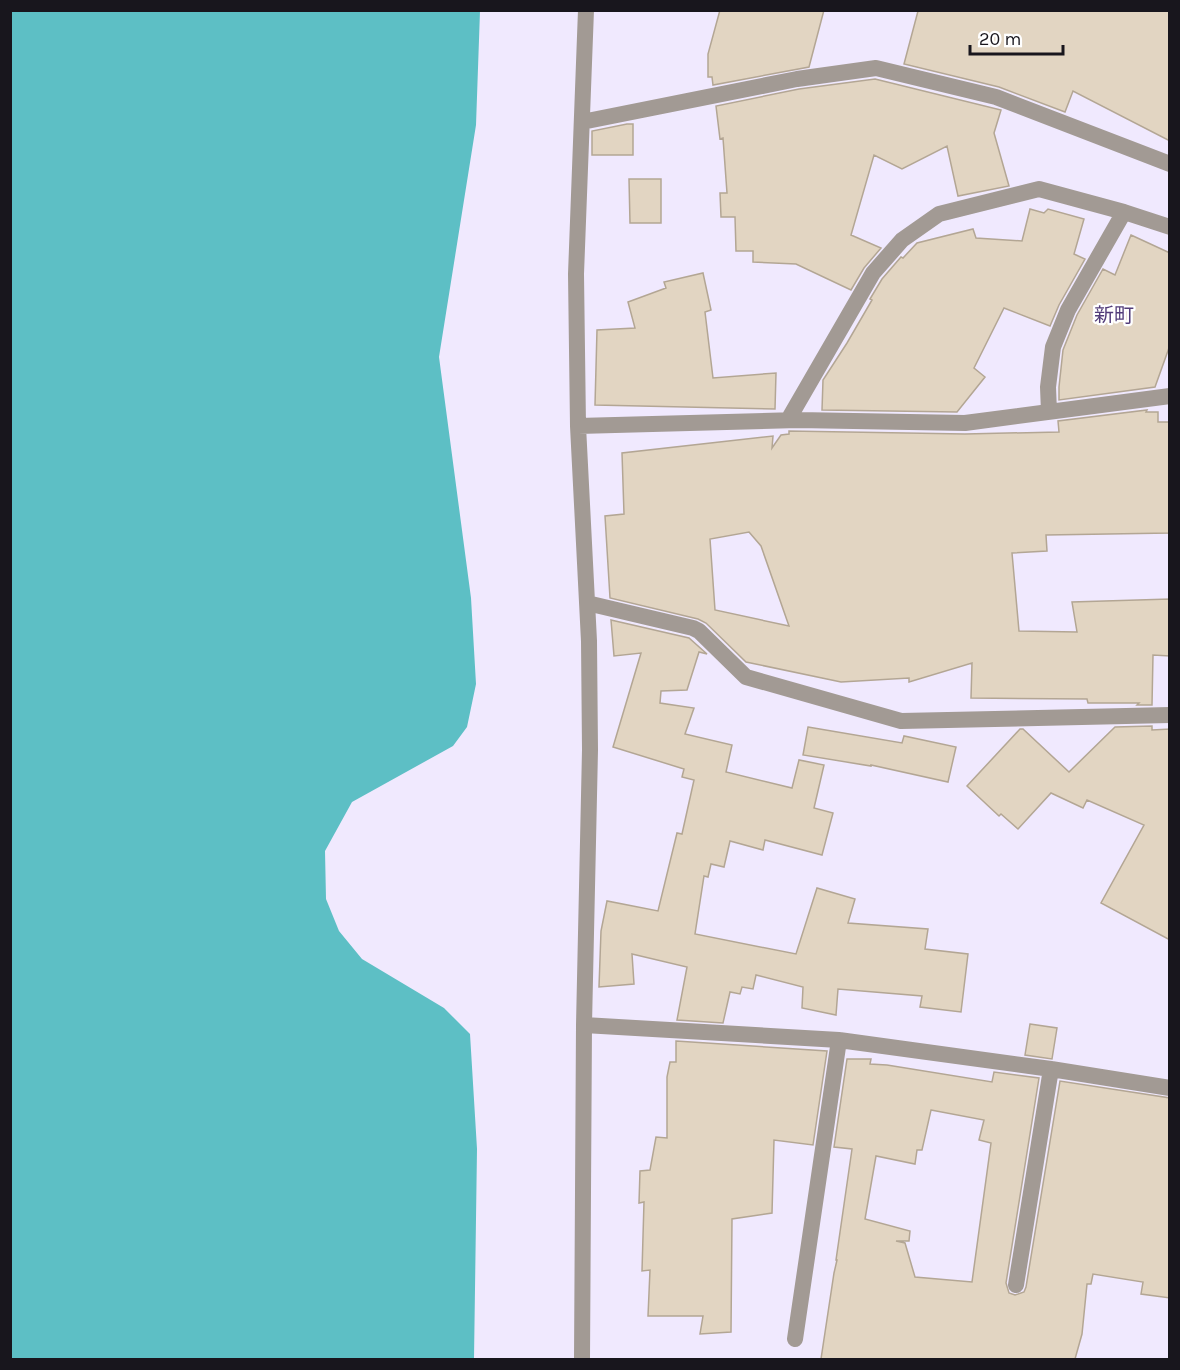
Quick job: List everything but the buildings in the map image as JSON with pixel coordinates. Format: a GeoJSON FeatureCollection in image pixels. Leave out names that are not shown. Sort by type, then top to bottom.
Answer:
{"type":"FeatureCollection","features":[{"type":"Feature","properties":{"kind":"street"},"geometry":{"type":"LineString","coordinates":[[582,1359],[584,1025],[590,750],[587,603],[578,426],[576,274],[586,10]]}},
{"type":"Feature","properties":{"kind":"street"},"geometry":{"type":"LineString","coordinates":[[582,122],[797,79],[876,68],[996,97],[1170,165]]}},
{"type":"Feature","properties":{"kind":"street"},"geometry":{"type":"LineString","coordinates":[[788,420],[873,273],[902,240],[939,214],[1039,189],[1170,227]]}},
{"type":"Feature","properties":{"kind":"street"},"geometry":{"type":"LineString","coordinates":[[1049,412],[1048,387],[1053,347],[1068,310],[1124,212]]}},
{"type":"Feature","properties":{"kind":"street"},"geometry":{"type":"LineString","coordinates":[[578,426],[788,420],[965,423],[1170,396]]}},
{"type":"Feature","properties":{"kind":"street"},"geometry":{"type":"LineString","coordinates":[[587,603],[693,628],[699,631],[746,677],[901,721],[1170,715]]}},
{"type":"Feature","properties":{"kind":"street"},"geometry":{"type":"LineString","coordinates":[[584,1025],[839,1040],[1170,1088]]}},
{"type":"Feature","properties":{"kind":"street"},"geometry":{"type":"LineString","coordinates":[[795,1339],[839,1040]]}},
{"type":"Feature","properties":{"kind":"street"},"geometry":{"type":"LineString","coordinates":[[1016,1285],[1051,1069]]}},
{"type":"Feature","properties":{"kind":"shaded area"},"geometry":{"type":"Polygon","coordinates":[[[10,11],[480,11],[476,125],[439,357],[471,598],[476,684],[467,727],[453,746],[352,802],[325,851],[326,899],[339,931],[362,959],[444,1008],[470,1034],[477,1149],[474,1359],[11,1359],[10,11]]]}},
{"type":"Feature","properties":{"kind":"district","name":"新町"},"geometry":{"type":"Point","coordinates":[1114,315]}}]}
